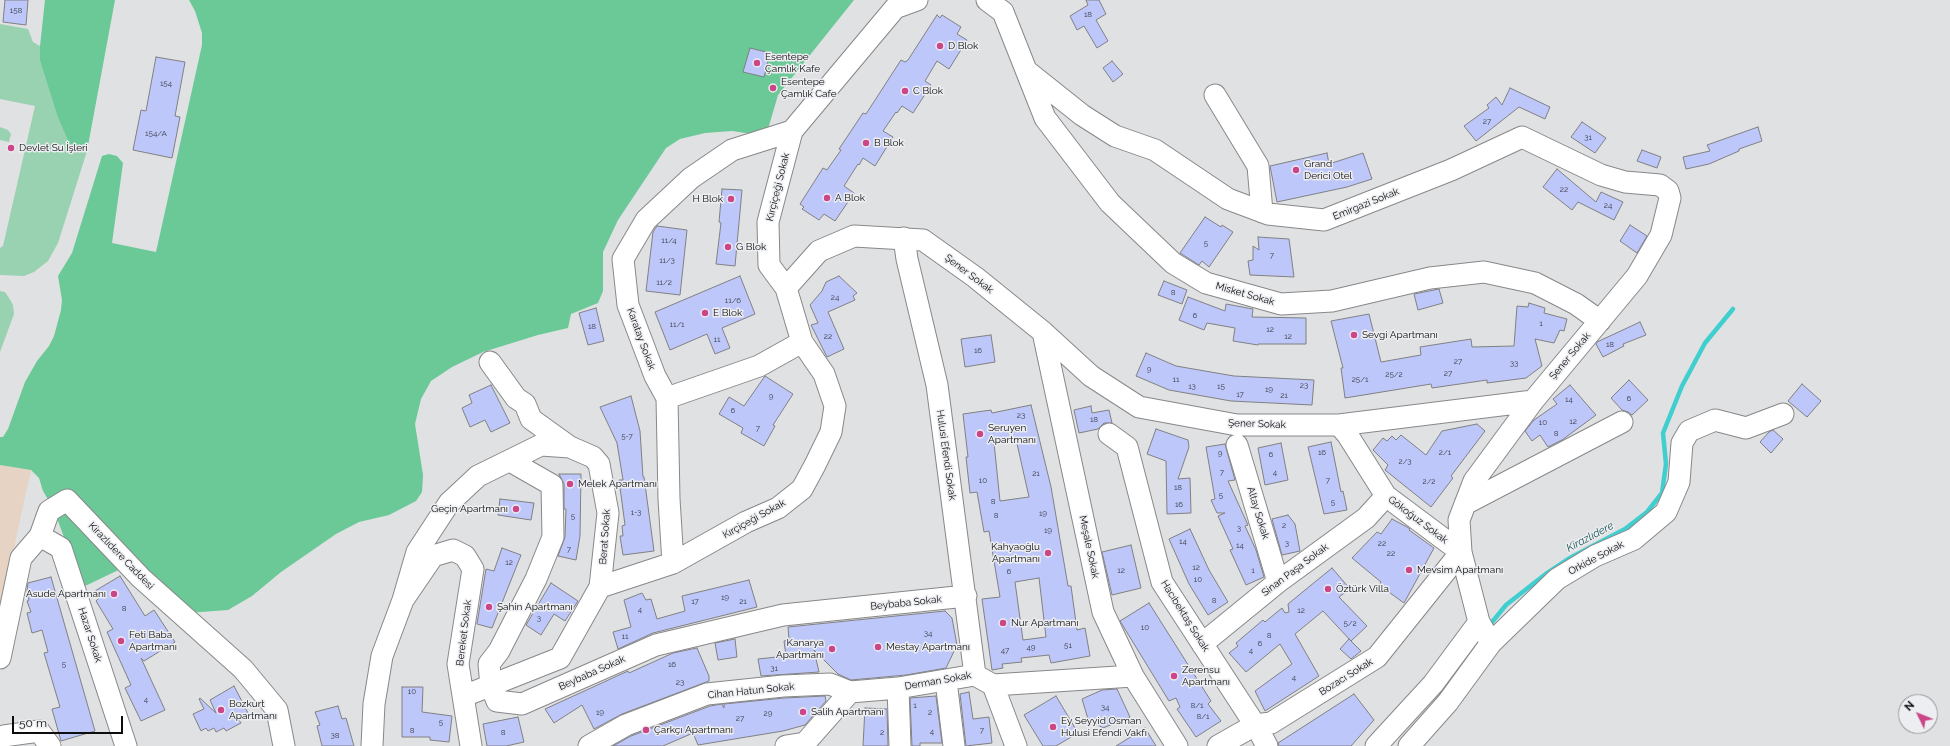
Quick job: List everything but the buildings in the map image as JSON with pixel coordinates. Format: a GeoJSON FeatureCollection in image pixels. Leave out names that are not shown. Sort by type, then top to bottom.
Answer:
{"type":"FeatureCollection","features":[{"type":"Feature","properties":{"kind":"street","name":"Kırçiçeği Sokak"},"geometry":{"type":"LineString","coordinates":[[600,587],[673,563],[746,522],[778,508],[802,490],[831,432],[835,406],[824,374],[802,342],[786,288],[769,265],[768,222],[792,131],[896,8],[917,0]]}},
{"type":"Feature","properties":{"kind":"street"},"geometry":{"type":"LineString","coordinates":[[987,0],[1003,12],[1028,72]]}},
{"type":"Feature","properties":{"kind":"street","name":"Emirgazi Sokak"},"geometry":{"type":"LineString","coordinates":[[1028,72],[1082,115],[1115,136],[1155,150],[1228,199],[1262,212],[1324,220],[1451,170],[1522,137],[1601,175],[1625,182],[1660,185],[1668,192],[1670,198]]}},
{"type":"Feature","properties":{"kind":"street","name":"Misket Sokak"},"geometry":{"type":"LineString","coordinates":[[1028,72],[1045,118],[1110,204],[1173,263],[1206,283],[1281,304],[1332,301],[1430,278],[1484,272],[1535,283],[1576,304],[1600,321]]}},
{"type":"Feature","properties":{"kind":"street"},"geometry":{"type":"LineString","coordinates":[[1215,95],[1258,166],[1262,212]]}},
{"type":"Feature","properties":{"kind":"street","name":"Karatay Sokak"},"geometry":{"type":"LineString","coordinates":[[673,563],[669,499],[667,398],[655,376],[628,304],[623,259],[646,220],[691,178],[732,150],[792,131]]}},
{"type":"Feature","properties":{"kind":"street","name":"Şener Sokak"},"geometry":{"type":"LineString","coordinates":[[786,288],[820,251],[854,236],[923,240],[975,277],[1042,332],[1091,376],[1139,407],[1237,425],[1339,425],[1533,401],[1637,276],[1661,235],[1670,198]]}},
{"type":"Feature","properties":{"kind":"street","name":"Hulusi Efendi Sokak"},"geometry":{"type":"LineString","coordinates":[[904,238],[907,259],[937,385],[966,596],[975,675]]}},
{"type":"Feature","properties":{"kind":"street","name":"Meşale Sokak"},"geometry":{"type":"LineString","coordinates":[[1042,332],[1103,612],[1133,676],[1177,746]]}},
{"type":"Feature","properties":{"kind":"street"},"geometry":{"type":"LineString","coordinates":[[667,398],[759,366],[802,342]]}},
{"type":"Feature","properties":{"kind":"street"},"geometry":{"type":"LineString","coordinates":[[490,362],[516,398],[525,404],[531,419],[570,447]]}},
{"type":"Feature","properties":{"kind":"street"},"geometry":{"type":"LineString","coordinates":[[1491,643],[1479,622],[1461,552],[1459,520],[1474,481],[1533,401]]}},
{"type":"Feature","properties":{"kind":"street","name":"Orkide Sokak"},"geometry":{"type":"LineString","coordinates":[[1409,746],[1448,702],[1491,643],[1557,579],[1595,556],[1634,538],[1666,512],[1679,482],[1682,444],[1689,430],[1715,420],[1746,428],[1783,414]]}},
{"type":"Feature","properties":{"kind":"street"},"geometry":{"type":"LineString","coordinates":[[1465,504],[1622,422]]}},
{"type":"Feature","properties":{"kind":"street","name":"Gökoğuz Sokak"},"geometry":{"type":"LineString","coordinates":[[1339,425],[1386,496],[1461,552]]}},
{"type":"Feature","properties":{"kind":"street","name":"Hacıbektaş Sokak"},"geometry":{"type":"LineString","coordinates":[[1109,434],[1127,447],[1162,582],[1255,725],[1267,746]]}},
{"type":"Feature","properties":{"kind":"street","name":"Berat Sokak"},"geometry":{"type":"LineString","coordinates":[[404,600],[417,552],[449,503],[478,476],[541,445],[570,447],[593,457],[599,464],[608,513],[600,587],[560,658],[464,696]]}},
{"type":"Feature","properties":{"kind":"street","name":"Altay Sokak"},"geometry":{"type":"LineString","coordinates":[[1237,445],[1278,582]]}},
{"type":"Feature","properties":{"kind":"street","name":"Beybaba Sokak"},"geometry":{"type":"LineString","coordinates":[[510,461],[552,485],[553,537],[529,592],[499,651],[489,664],[491,686],[497,701],[522,704],[656,645],[783,615],[966,596]]}},
{"type":"Feature","properties":{"kind":"street","name":"Sinan Paşa Sokak"},"geometry":{"type":"LineString","coordinates":[[1202,644],[1278,582],[1366,518],[1386,496]]}},
{"type":"Feature","properties":{"kind":"street","name":"Kirazlıdere Caddesi"},"geometry":{"type":"LineString","coordinates":[[0,658],[21,558],[40,536],[49,511],[67,500],[141,578],[243,670],[277,710],[284,746]]}},
{"type":"Feature","properties":{"kind":"street","name":"Hazar Sokak"},"geometry":{"type":"LineString","coordinates":[[40,536],[61,548],[126,746]]}},
{"type":"Feature","properties":{"kind":"street","name":"Bereket Sokak"},"geometry":{"type":"LineString","coordinates":[[404,600],[433,556],[453,550],[465,556],[473,569],[458,664],[471,746]]}},
{"type":"Feature","properties":{"kind":"street","name":"Bozacı Sokak"},"geometry":{"type":"LineString","coordinates":[[1218,746],[1255,725],[1271,723],[1377,657],[1461,552]]}},
{"type":"Feature","properties":{"kind":"street"},"geometry":{"type":"LineString","coordinates":[[372,746],[374,704],[382,656],[404,600]]}},
{"type":"Feature","properties":{"kind":"street"},"geometry":{"type":"LineString","coordinates":[[1376,746],[1433,684],[1479,622]]}},
{"type":"Feature","properties":{"kind":"street","name":"Derman Sokak"},"geometry":{"type":"LineString","coordinates":[[850,692],[898,688],[975,675],[993,686]]}},
{"type":"Feature","properties":{"kind":"street"},"geometry":{"type":"LineString","coordinates":[[1016,746],[993,686],[1133,676]]}},
{"type":"Feature","properties":{"kind":"street"},"geometry":{"type":"LineString","coordinates":[[946,681],[954,746]]}},
{"type":"Feature","properties":{"kind":"street","name":"Cihan Hatun Sokak"},"geometry":{"type":"LineString","coordinates":[[589,746],[626,725],[707,694],[783,686],[830,684],[850,692]]}},
{"type":"Feature","properties":{"kind":"street"},"geometry":{"type":"LineString","coordinates":[[898,688],[900,746]]}},
{"type":"Feature","properties":{"kind":"street"},"geometry":{"type":"LineString","coordinates":[[799,745],[850,692]]}},
{"type":"Feature","properties":{"kind":"street"},"geometry":{"type":"LineString","coordinates":[[0,739],[4,736],[39,731],[50,746]]}},
{"type":"Feature","properties":{"kind":"shaded area"},"geometry":{"type":"Polygon","coordinates":[[[0,465],[31,470],[0,612],[0,465]]]}},
{"type":"Feature","properties":{"kind":"green space"},"geometry":{"type":"Polygon","coordinates":[[[45,0],[115,0],[87,151],[78,152],[70,145],[57,115],[40,61],[40,46],[45,0]]]}},
{"type":"Feature","properties":{"kind":"green space"},"geometry":{"type":"Polygon","coordinates":[[[189,0],[854,0],[778,95],[766,136],[732,131],[705,133],[680,139],[666,148],[618,220],[603,252],[603,291],[598,303],[571,314],[568,328],[538,335],[483,352],[452,367],[431,381],[421,399],[415,424],[423,475],[422,492],[416,501],[389,515],[359,522],[336,534],[281,572],[252,596],[228,610],[187,613],[133,563],[83,587],[53,508],[43,491],[39,478],[31,470],[0,465],[0,437],[3,437],[8,429],[25,382],[54,336],[62,300],[58,276],[72,253],[102,156],[109,154],[117,156],[123,163],[112,243],[156,252],[202,45],[202,33],[195,11],[189,0]]]}},
{"type":"Feature","properties":{"kind":"green space"},"geometry":{"type":"Polygon","coordinates":[[[0,24],[28,29],[33,42],[40,46],[40,61],[57,115],[78,152],[87,151],[58,243],[48,261],[34,272],[24,276],[0,275],[0,248],[3,246],[35,106],[0,99],[0,24]]]}},
{"type":"Feature","properties":{"kind":"green space"},"geometry":{"type":"Polygon","coordinates":[[[0,127],[8,130],[11,134],[9,142],[0,140],[0,127]]]}},
{"type":"Feature","properties":{"kind":"green space"},"geometry":{"type":"Polygon","coordinates":[[[0,291],[5,292],[9,298],[13,305],[14,314],[0,352],[0,291]]]}},
{"type":"Feature","properties":{"kind":"waterway","name":"Kirazlıdere"},"geometry":{"type":"LineString","coordinates":[[1488,627],[1506,605],[1547,573],[1568,559],[1625,529],[1647,512],[1662,493],[1666,464],[1663,433],[1682,386],[1705,343],[1733,309]]}},
{"type":"Feature","properties":{"kind":"place","name":"D Blok"},"geometry":{"type":"Point","coordinates":[940,46]}},
{"type":"Feature","properties":{"kind":"place","name":"Esentepe Çamlık Kafe"},"geometry":{"type":"Point","coordinates":[757,63]}},
{"type":"Feature","properties":{"kind":"place","name":"Esentepe Çamlık Cafe"},"geometry":{"type":"Point","coordinates":[773,88]}},
{"type":"Feature","properties":{"kind":"place","name":"C Blok"},"geometry":{"type":"Point","coordinates":[905,91]}},
{"type":"Feature","properties":{"kind":"place","name":"B Blok"},"geometry":{"type":"Point","coordinates":[866,143]}},
{"type":"Feature","properties":{"kind":"place","name":"Devlet Su İşleri"},"geometry":{"type":"Point","coordinates":[11,148]}},
{"type":"Feature","properties":{"kind":"place","name":"Grand Derici Otel"},"geometry":{"type":"Point","coordinates":[1296,170]}},
{"type":"Feature","properties":{"kind":"place","name":"A Blok"},"geometry":{"type":"Point","coordinates":[827,198]}},
{"type":"Feature","properties":{"kind":"place","name":"H Blok"},"geometry":{"type":"Point","coordinates":[731,199]}},
{"type":"Feature","properties":{"kind":"place","name":"G Blok"},"geometry":{"type":"Point","coordinates":[728,247]}},
{"type":"Feature","properties":{"kind":"place","name":"E Blok"},"geometry":{"type":"Point","coordinates":[705,313]}},
{"type":"Feature","properties":{"kind":"place","name":"Sevgi Apartmanı"},"geometry":{"type":"Point","coordinates":[1354,335]}},
{"type":"Feature","properties":{"kind":"place","name":"Seruyen Apartmanı"},"geometry":{"type":"Point","coordinates":[980,434]}},
{"type":"Feature","properties":{"kind":"place","name":"Melek Apartmanı"},"geometry":{"type":"Point","coordinates":[570,484]}},
{"type":"Feature","properties":{"kind":"place","name":"Geçin Apartmanı"},"geometry":{"type":"Point","coordinates":[516,509]}},
{"type":"Feature","properties":{"kind":"place","name":"Kahyaoğlu Apartmanı"},"geometry":{"type":"Point","coordinates":[1048,553]}},
{"type":"Feature","properties":{"kind":"place","name":"Mevsim Apartmanı"},"geometry":{"type":"Point","coordinates":[1409,570]}},
{"type":"Feature","properties":{"kind":"place","name":"Öztürk Villa"},"geometry":{"type":"Point","coordinates":[1328,589]}},
{"type":"Feature","properties":{"kind":"place","name":"Asude Apartmanı"},"geometry":{"type":"Point","coordinates":[114,594]}},
{"type":"Feature","properties":{"kind":"place","name":"Şahin Apartmanı"},"geometry":{"type":"Point","coordinates":[489,607]}},
{"type":"Feature","properties":{"kind":"place","name":"Nur Apartmanı"},"geometry":{"type":"Point","coordinates":[1003,623]}},
{"type":"Feature","properties":{"kind":"place","name":"Feti Baba Apartmanı"},"geometry":{"type":"Point","coordinates":[121,641]}},
{"type":"Feature","properties":{"kind":"place","name":"Mestay Apartmanı"},"geometry":{"type":"Point","coordinates":[878,647]}},
{"type":"Feature","properties":{"kind":"place","name":"Kanarya Apartmanı"},"geometry":{"type":"Point","coordinates":[832,649]}},
{"type":"Feature","properties":{"kind":"place","name":"Zerensu Apartmanı"},"geometry":{"type":"Point","coordinates":[1174,676]}},
{"type":"Feature","properties":{"kind":"place","name":"Bozkurt Apartmanı"},"geometry":{"type":"Point","coordinates":[221,710]}},
{"type":"Feature","properties":{"kind":"place","name":"Salih Apartmanı"},"geometry":{"type":"Point","coordinates":[803,712]}},
{"type":"Feature","properties":{"kind":"place","name":"Ey Seyyid Osman Hulusi Efendi Vakfı"},"geometry":{"type":"Point","coordinates":[1053,727]}},
{"type":"Feature","properties":{"kind":"place","name":"Çarkçı Apartmanı"},"geometry":{"type":"Point","coordinates":[646,730]}}]}
